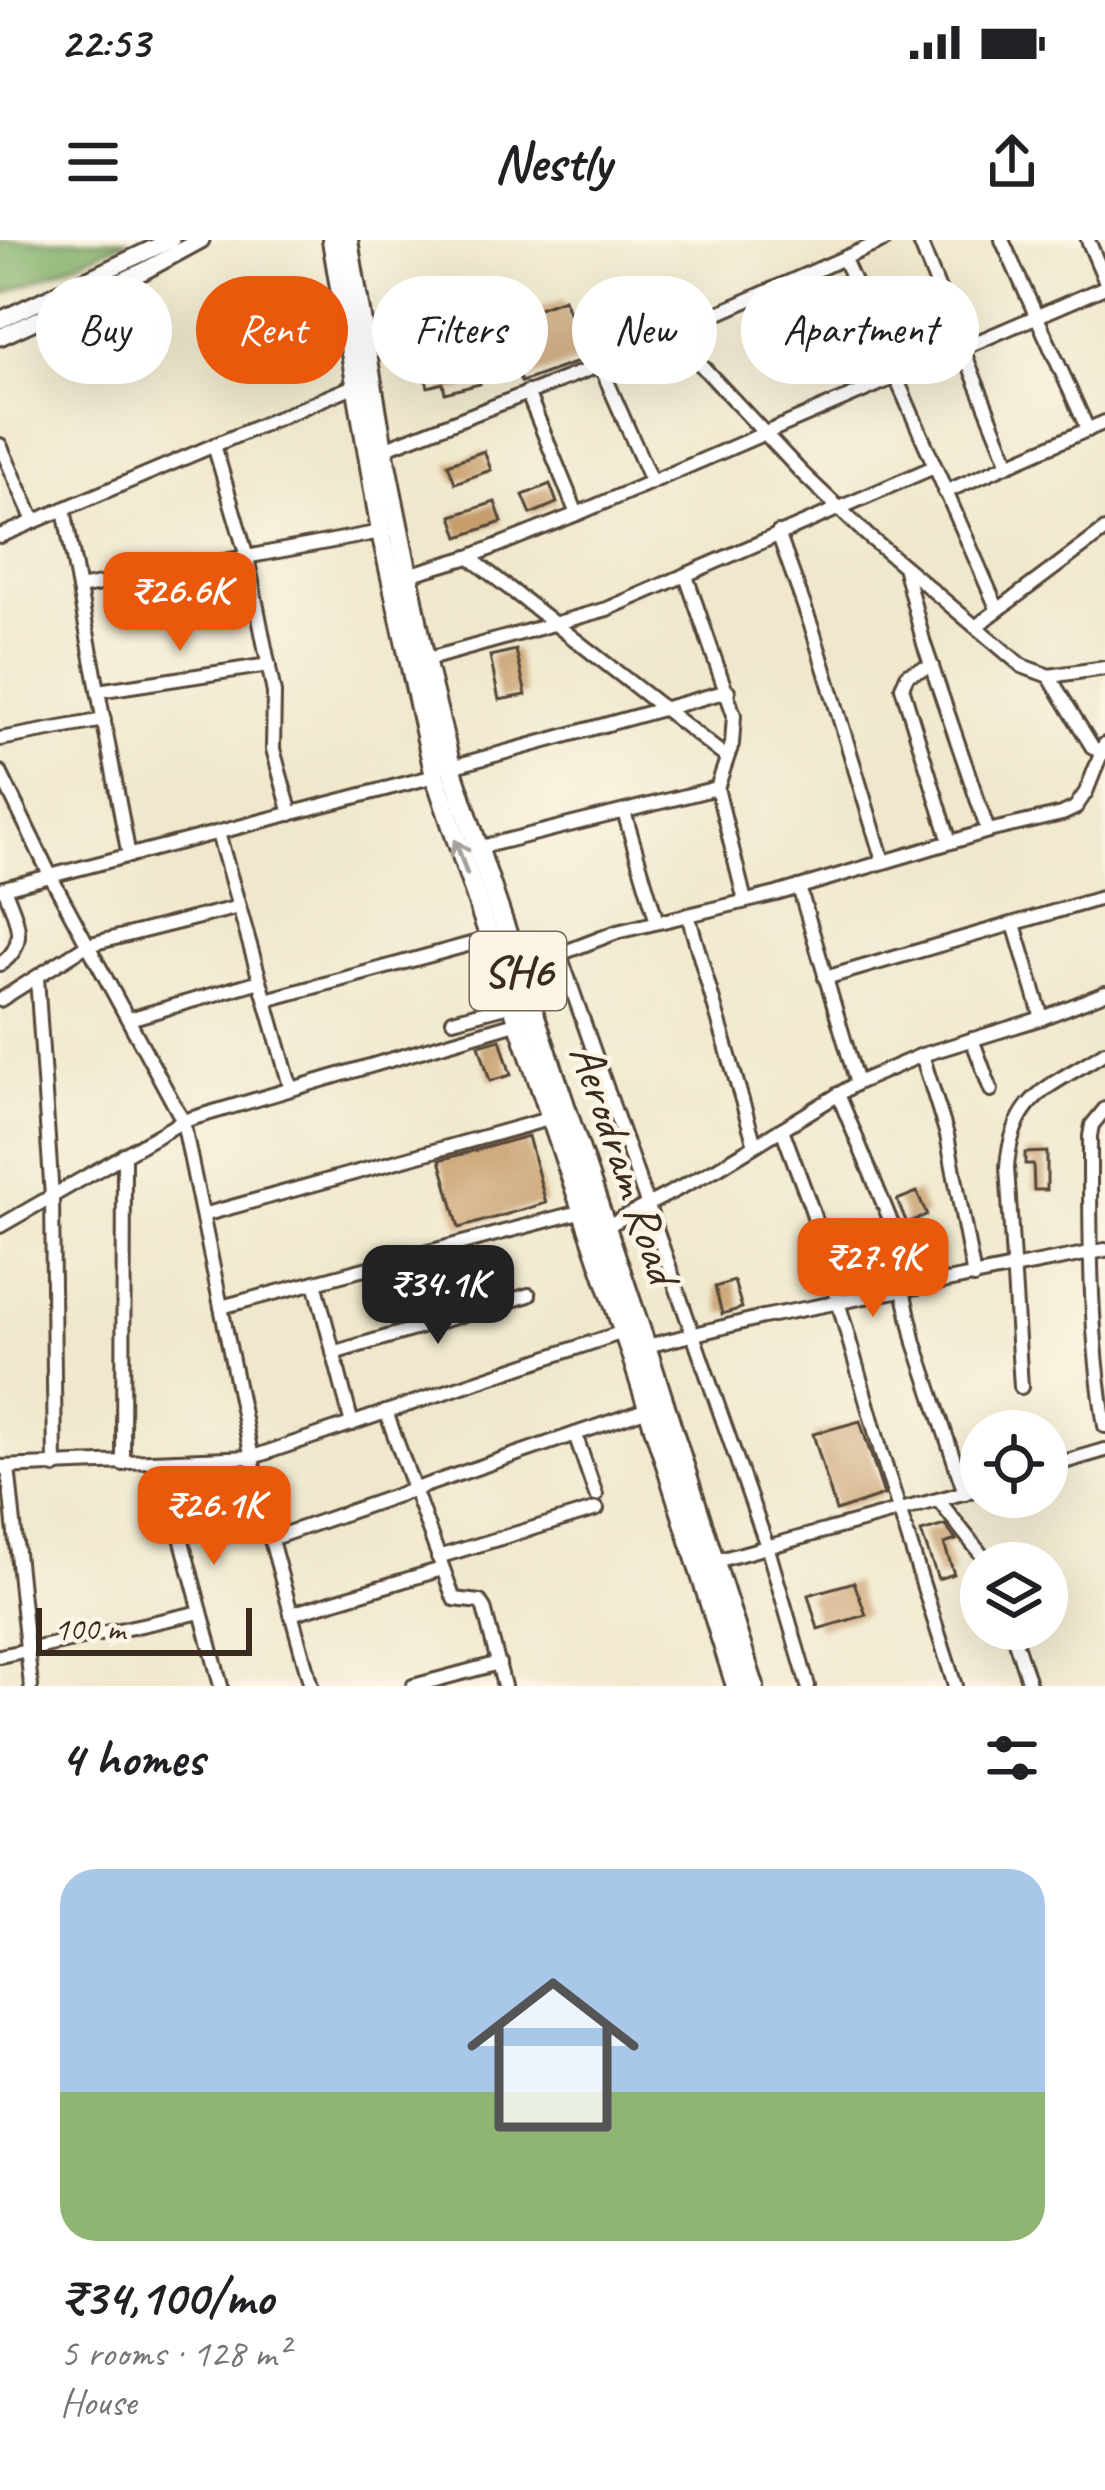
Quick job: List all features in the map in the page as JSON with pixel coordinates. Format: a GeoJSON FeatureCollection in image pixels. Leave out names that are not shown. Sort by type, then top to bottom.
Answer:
{"type":"FeatureCollection","features":[{"type":"Feature","properties":{"kind":"main road","name":"Aerodram Road"},"geometry":{"type":"LineString","coordinates":[[332,240],[356,385],[408,574],[443,772],[478,848],[605,1227],[648,1409],[707,1563]]}},
{"type":"Feature","properties":{"kind":"main road","name":"Aerodram Road"},"geometry":{"type":"LineString","coordinates":[[348,240],[376,452],[381,532],[443,772],[489,939],[633,1343],[707,1563],[742,1685]]}},
{"type":"Feature","properties":{"kind":"street"},"geometry":{"type":"LineString","coordinates":[[0,320],[171,240]]}},
{"type":"Feature","properties":{"kind":"street"},"geometry":{"type":"LineString","coordinates":[[0,337],[201,240]]}},
{"type":"Feature","properties":{"kind":"street"},"geometry":{"type":"LineString","coordinates":[[717,314],[885,240]]}},
{"type":"Feature","properties":{"kind":"street"},"geometry":{"type":"LineString","coordinates":[[919,240],[933,276]]}},
{"type":"Feature","properties":{"kind":"street"},"geometry":{"type":"LineString","coordinates":[[1002,240],[1088,430]]}},
{"type":"Feature","properties":{"kind":"street"},"geometry":{"type":"LineString","coordinates":[[979,341],[1082,298],[1105,283],[1088,240]]}},
{"type":"Feature","properties":{"kind":"street"},"geometry":{"type":"LineString","coordinates":[[844,259],[851,276]]}},
{"type":"Feature","properties":{"kind":"street"},"geometry":{"type":"LineString","coordinates":[[1082,298],[1105,304]]}},
{"type":"Feature","properties":{"kind":"street"},"geometry":{"type":"LineString","coordinates":[[376,452],[572,375]]}},
{"type":"Feature","properties":{"kind":"street"},"geometry":{"type":"LineString","coordinates":[[717,383],[904,570],[978,625],[1022,666],[1049,676],[1105,668]]}},
{"type":"Feature","properties":{"kind":"street"},"geometry":{"type":"LineString","coordinates":[[609,384],[651,481]]}},
{"type":"Feature","properties":{"kind":"street"},"geometry":{"type":"LineString","coordinates":[[408,574],[469,557],[577,514],[878,384]]}},
{"type":"Feature","properties":{"kind":"street"},"geometry":{"type":"LineString","coordinates":[[898,384],[997,608]]}},
{"type":"Feature","properties":{"kind":"street"},"geometry":{"type":"LineString","coordinates":[[977,384],[1009,464]]}},
{"type":"Feature","properties":{"kind":"street"},"geometry":{"type":"LineString","coordinates":[[0,536],[356,385]]}},
{"type":"Feature","properties":{"kind":"street"},"geometry":{"type":"LineString","coordinates":[[527,392],[577,514]]}},
{"type":"Feature","properties":{"kind":"street"},"geometry":{"type":"LineString","coordinates":[[945,492],[1105,422]]}},
{"type":"Feature","properties":{"kind":"street"},"geometry":{"type":"LineString","coordinates":[[214,445],[247,557],[274,693],[273,748],[291,814]]}},
{"type":"Feature","properties":{"kind":"street"},"geometry":{"type":"LineString","coordinates":[[0,446],[34,521]]}},
{"type":"Feature","properties":{"kind":"street"},"geometry":{"type":"LineString","coordinates":[[424,660],[557,626],[686,576],[934,467]]}},
{"type":"Feature","properties":{"kind":"street"},"geometry":{"type":"LineString","coordinates":[[64,509],[129,856]]}},
{"type":"Feature","properties":{"kind":"street"},"geometry":{"type":"LineString","coordinates":[[978,625],[1105,530]]}},
{"type":"Feature","properties":{"kind":"street"},"geometry":{"type":"LineString","coordinates":[[79,588],[381,532]]}},
{"type":"Feature","properties":{"kind":"street"},"geometry":{"type":"LineString","coordinates":[[778,533],[814,632],[883,861]]}},
{"type":"Feature","properties":{"kind":"street"},"geometry":{"type":"LineString","coordinates":[[469,557],[725,757]]}},
{"type":"Feature","properties":{"kind":"street"},"geometry":{"type":"LineString","coordinates":[[904,570],[988,831]]}},
{"type":"Feature","properties":{"kind":"street"},"geometry":{"type":"LineString","coordinates":[[686,576],[728,692],[735,730],[717,788],[745,902]]}},
{"type":"Feature","properties":{"kind":"street"},"geometry":{"type":"LineString","coordinates":[[98,691],[268,664]]}},
{"type":"Feature","properties":{"kind":"street"},"geometry":{"type":"LineString","coordinates":[[932,666],[908,674],[902,687],[950,842]]}},
{"type":"Feature","properties":{"kind":"street"},"geometry":{"type":"LineString","coordinates":[[518,970],[559,952],[657,922],[745,902],[1075,808],[1104,750],[1093,748],[1049,676]]}},
{"type":"Feature","properties":{"kind":"street"},"geometry":{"type":"LineString","coordinates":[[0,964],[15,953],[20,938],[2,888],[291,814],[728,692]]}},
{"type":"Feature","properties":{"kind":"street"},"geometry":{"type":"LineString","coordinates":[[0,739],[104,720]]}},
{"type":"Feature","properties":{"kind":"street"},"geometry":{"type":"LineString","coordinates":[[0,772],[5,793],[183,1121],[270,1539],[311,1686]]}},
{"type":"Feature","properties":{"kind":"street"},"geometry":{"type":"LineString","coordinates":[[478,848],[717,788]]}},
{"type":"Feature","properties":{"kind":"street"},"geometry":{"type":"LineString","coordinates":[[624,812],[657,922]]}},
{"type":"Feature","properties":{"kind":"street"},"geometry":{"type":"LineString","coordinates":[[218,833],[291,1089]]}},
{"type":"Feature","properties":{"kind":"street"},"geometry":{"type":"LineString","coordinates":[[799,887],[857,1083]]}},
{"type":"Feature","properties":{"kind":"street"},"geometry":{"type":"LineString","coordinates":[[825,978],[1105,896]]}},
{"type":"Feature","properties":{"kind":"street"},"geometry":{"type":"LineString","coordinates":[[0,1000],[87,945],[239,907]]}},
{"type":"Feature","properties":{"kind":"street"},"geometry":{"type":"LineString","coordinates":[[688,915],[755,1145]]}},
{"type":"Feature","properties":{"kind":"street"},"geometry":{"type":"LineString","coordinates":[[1014,924],[1042,1018]]}},
{"type":"Feature","properties":{"kind":"street"},"geometry":{"type":"LineString","coordinates":[[266,1000],[489,939]]}},
{"type":"Feature","properties":{"kind":"street"},"geometry":{"type":"LineString","coordinates":[[559,952],[768,1549],[808,1686]]}},
{"type":"Feature","properties":{"kind":"street"},"geometry":{"type":"LineString","coordinates":[[37,977],[52,1197],[56,1467]]}},
{"type":"Feature","properties":{"kind":"street"},"geometry":{"type":"LineString","coordinates":[[129,1019],[260,981]]}},
{"type":"Feature","properties":{"kind":"street"},"geometry":{"type":"LineString","coordinates":[[605,1227],[857,1083],[922,1055],[1105,993]]}},
{"type":"Feature","properties":{"kind":"street"},"geometry":{"type":"LineString","coordinates":[[453,1021],[516,1013]]}},
{"type":"Feature","properties":{"kind":"street"},"geometry":{"type":"LineString","coordinates":[[0,1226],[183,1121],[516,1013]]}},
{"type":"Feature","properties":{"kind":"street"},"geometry":{"type":"LineString","coordinates":[[973,1040],[992,1090]]}},
{"type":"Feature","properties":{"kind":"street"},"geometry":{"type":"LineString","coordinates":[[1021,1387],[1007,1167],[1015,1121],[1043,1090],[1105,1052]]}},
{"type":"Feature","properties":{"kind":"street"},"geometry":{"type":"LineString","coordinates":[[922,1055],[947,1135],[974,1277]]}},
{"type":"Feature","properties":{"kind":"street"},"geometry":{"type":"LineString","coordinates":[[838,1094],[911,1289],[915,1343],[960,1478]]}},
{"type":"Feature","properties":{"kind":"street"},"geometry":{"type":"LineString","coordinates":[[1105,1109],[1090,1136],[1090,1253],[1105,1426]]}},
{"type":"Feature","properties":{"kind":"street"},"geometry":{"type":"LineString","coordinates":[[202,1215],[552,1118]]}},
{"type":"Feature","properties":{"kind":"street"},"geometry":{"type":"LineString","coordinates":[[782,1130],[812,1210],[955,1686]]}},
{"type":"Feature","properties":{"kind":"street"},"geometry":{"type":"LineString","coordinates":[[123,1464],[124,1154]]}},
{"type":"Feature","properties":{"kind":"street"},"geometry":{"type":"LineString","coordinates":[[221,1307],[583,1211]]}},
{"type":"Feature","properties":{"kind":"street"},"geometry":{"type":"LineString","coordinates":[[31,1686],[4,1467],[253,1457],[386,1412],[633,1343],[1105,1250]]}},
{"type":"Feature","properties":{"kind":"street"},"geometry":{"type":"LineString","coordinates":[[315,1282],[352,1424]]}},
{"type":"Feature","properties":{"kind":"street"},"geometry":{"type":"LineString","coordinates":[[333,1353],[529,1294]]}},
{"type":"Feature","properties":{"kind":"street"},"geometry":{"type":"LineString","coordinates":[[270,1539],[648,1409]]}},
{"type":"Feature","properties":{"kind":"street"},"geometry":{"type":"LineString","coordinates":[[386,1412],[454,1599],[480,1602],[484,1608],[504,1686]]}},
{"type":"Feature","properties":{"kind":"street"},"geometry":{"type":"LineString","coordinates":[[291,1614],[597,1502],[575,1434]]}},
{"type":"Feature","properties":{"kind":"street"},"geometry":{"type":"LineString","coordinates":[[1068,1461],[1105,1450]]}},
{"type":"Feature","properties":{"kind":"street"},"geometry":{"type":"LineString","coordinates":[[161,1463],[221,1686]]}},
{"type":"Feature","properties":{"kind":"street"},"geometry":{"type":"LineString","coordinates":[[707,1563],[960,1495]]}},
{"type":"Feature","properties":{"kind":"street"},"geometry":{"type":"LineString","coordinates":[[939,1501],[971,1542]]}},
{"type":"Feature","properties":{"kind":"street"},"geometry":{"type":"LineString","coordinates":[[0,1657],[201,1612]]}},
{"type":"Feature","properties":{"kind":"street"},"geometry":{"type":"LineString","coordinates":[[1018,1650],[1030,1686]]}},
{"type":"Feature","properties":{"kind":"street"},"geometry":{"type":"LineString","coordinates":[[413,1686],[499,1664]]}},
{"type":"Feature","properties":{"kind":"green space"},"geometry":{"type":"Polygon","coordinates":[[[0,240],[129,240],[46,276],[36,276],[36,280],[0,296],[0,240]]]}},
{"type":"Feature","properties":{"kind":"building"},"geometry":{"type":"Polygon","coordinates":[[[564,299],[572,321],[572,364],[548,372],[548,305],[564,299]]]}},
{"type":"Feature","properties":{"kind":"building"},"geometry":{"type":"Polygon","coordinates":[[[443,384],[480,384],[445,393],[443,384]]]}},
{"type":"Feature","properties":{"kind":"building"},"geometry":{"type":"Polygon","coordinates":[[[484,451],[491,470],[455,483],[448,464],[484,451]]]}},
{"type":"Feature","properties":{"kind":"building"},"geometry":{"type":"Polygon","coordinates":[[[550,484],[557,503],[531,514],[523,495],[550,484]]]}},
{"type":"Feature","properties":{"kind":"building"},"geometry":{"type":"Polygon","coordinates":[[[495,502],[502,522],[459,537],[452,516],[495,502]]]}},
{"type":"Feature","properties":{"kind":"building"},"geometry":{"type":"Polygon","coordinates":[[[240,575],[247,611],[194,620],[188,583],[240,575]]]}},
{"type":"Feature","properties":{"kind":"building"},"geometry":{"type":"Polygon","coordinates":[[[516,650],[526,695],[499,700],[490,656],[516,650]]]}},
{"type":"Feature","properties":{"kind":"building"},"geometry":{"type":"Polygon","coordinates":[[[500,1039],[511,1075],[490,1081],[479,1045],[500,1039]]]}},
{"type":"Feature","properties":{"kind":"building"},"geometry":{"type":"Polygon","coordinates":[[[528,1136],[546,1203],[459,1228],[440,1160],[528,1136]]]}},
{"type":"Feature","properties":{"kind":"building"},"geometry":{"type":"Polygon","coordinates":[[[1047,1152],[1047,1190],[1034,1190],[1033,1164],[1025,1164],[1025,1153],[1047,1152]]]}},
{"type":"Feature","properties":{"kind":"building"},"geometry":{"type":"Polygon","coordinates":[[[917,1192],[927,1215],[907,1223],[897,1200],[917,1192]]]}},
{"type":"Feature","properties":{"kind":"building"},"geometry":{"type":"Polygon","coordinates":[[[734,1281],[742,1308],[722,1314],[715,1287],[734,1281]]]}},
{"type":"Feature","properties":{"kind":"building"},"geometry":{"type":"Polygon","coordinates":[[[860,1421],[884,1495],[836,1511],[813,1434],[860,1421]]]}},
{"type":"Feature","properties":{"kind":"building"},"geometry":{"type":"Polygon","coordinates":[[[945,1525],[956,1540],[944,1544],[954,1574],[938,1579],[921,1532],[945,1525]]]}},
{"type":"Feature","properties":{"kind":"building"},"geometry":{"type":"Polygon","coordinates":[[[854,1582],[866,1615],[818,1629],[808,1595],[854,1582]]]}}]}
